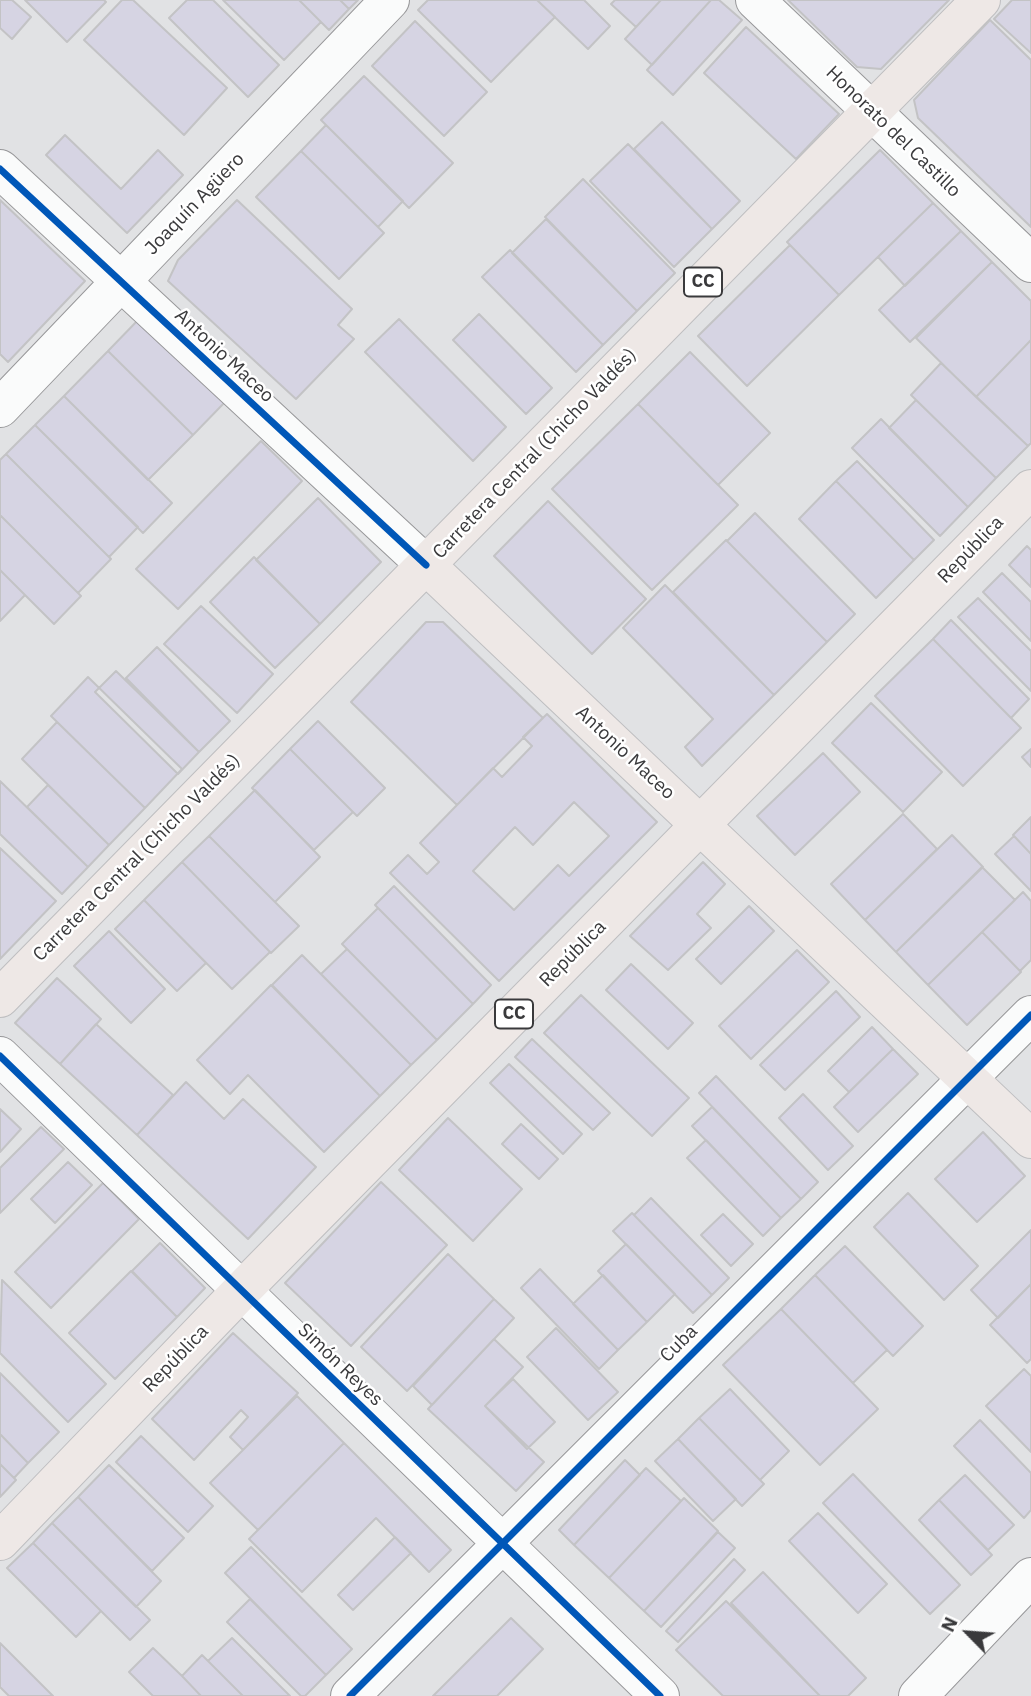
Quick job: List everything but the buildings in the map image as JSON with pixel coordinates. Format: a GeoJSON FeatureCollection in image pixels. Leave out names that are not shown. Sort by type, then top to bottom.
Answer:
{"type":"FeatureCollection","features":[{"type":"Feature","properties":{"kind":"main road","name":"Carretera Central (Chicho Valdés)"},"geometry":{"type":"LineString","coordinates":[[0,998],[981,0]]}},
{"type":"Feature","properties":{"kind":"main road","name":"República"},"geometry":{"type":"LineString","coordinates":[[0,1541],[241,1291],[1031,489]]}},
{"type":"Feature","properties":{"kind":"main road","name":"Antonio Maceo"},"geometry":{"type":"LineString","coordinates":[[426,565],[1031,1139]]}},
{"type":"Feature","properties":{"kind":"street","name":"Joaquín Agüero"},"geometry":{"type":"LineString","coordinates":[[0,408],[390,0]]}},
{"type":"Feature","properties":{"kind":"street","name":"Honorato del Castillo"},"geometry":{"type":"LineString","coordinates":[[755,0],[1031,263]]}},
{"type":"Feature","properties":{"kind":"street","name":"Antonio Maceo"},"geometry":{"type":"LineString","coordinates":[[0,169],[426,565]]}},
{"type":"Feature","properties":{"kind":"street","name":"Cuba"},"geometry":{"type":"LineString","coordinates":[[351,1696],[1031,1015]]}},
{"type":"Feature","properties":{"kind":"street","name":"Simón Reyes"},"geometry":{"type":"LineString","coordinates":[[0,1056],[660,1696]]}},
{"type":"Feature","properties":{"kind":"street"},"geometry":{"type":"LineString","coordinates":[[918,1696],[1031,1577]]}},
{"type":"Feature","properties":{"kind":"cycle path"},"geometry":{"type":"LineString","coordinates":[[0,169],[426,565]]}},
{"type":"Feature","properties":{"kind":"cycle path"},"geometry":{"type":"LineString","coordinates":[[350,1696],[1031,1015]]}},
{"type":"Feature","properties":{"kind":"cycle path"},"geometry":{"type":"LineString","coordinates":[[0,1056],[660,1696]]}}]}
